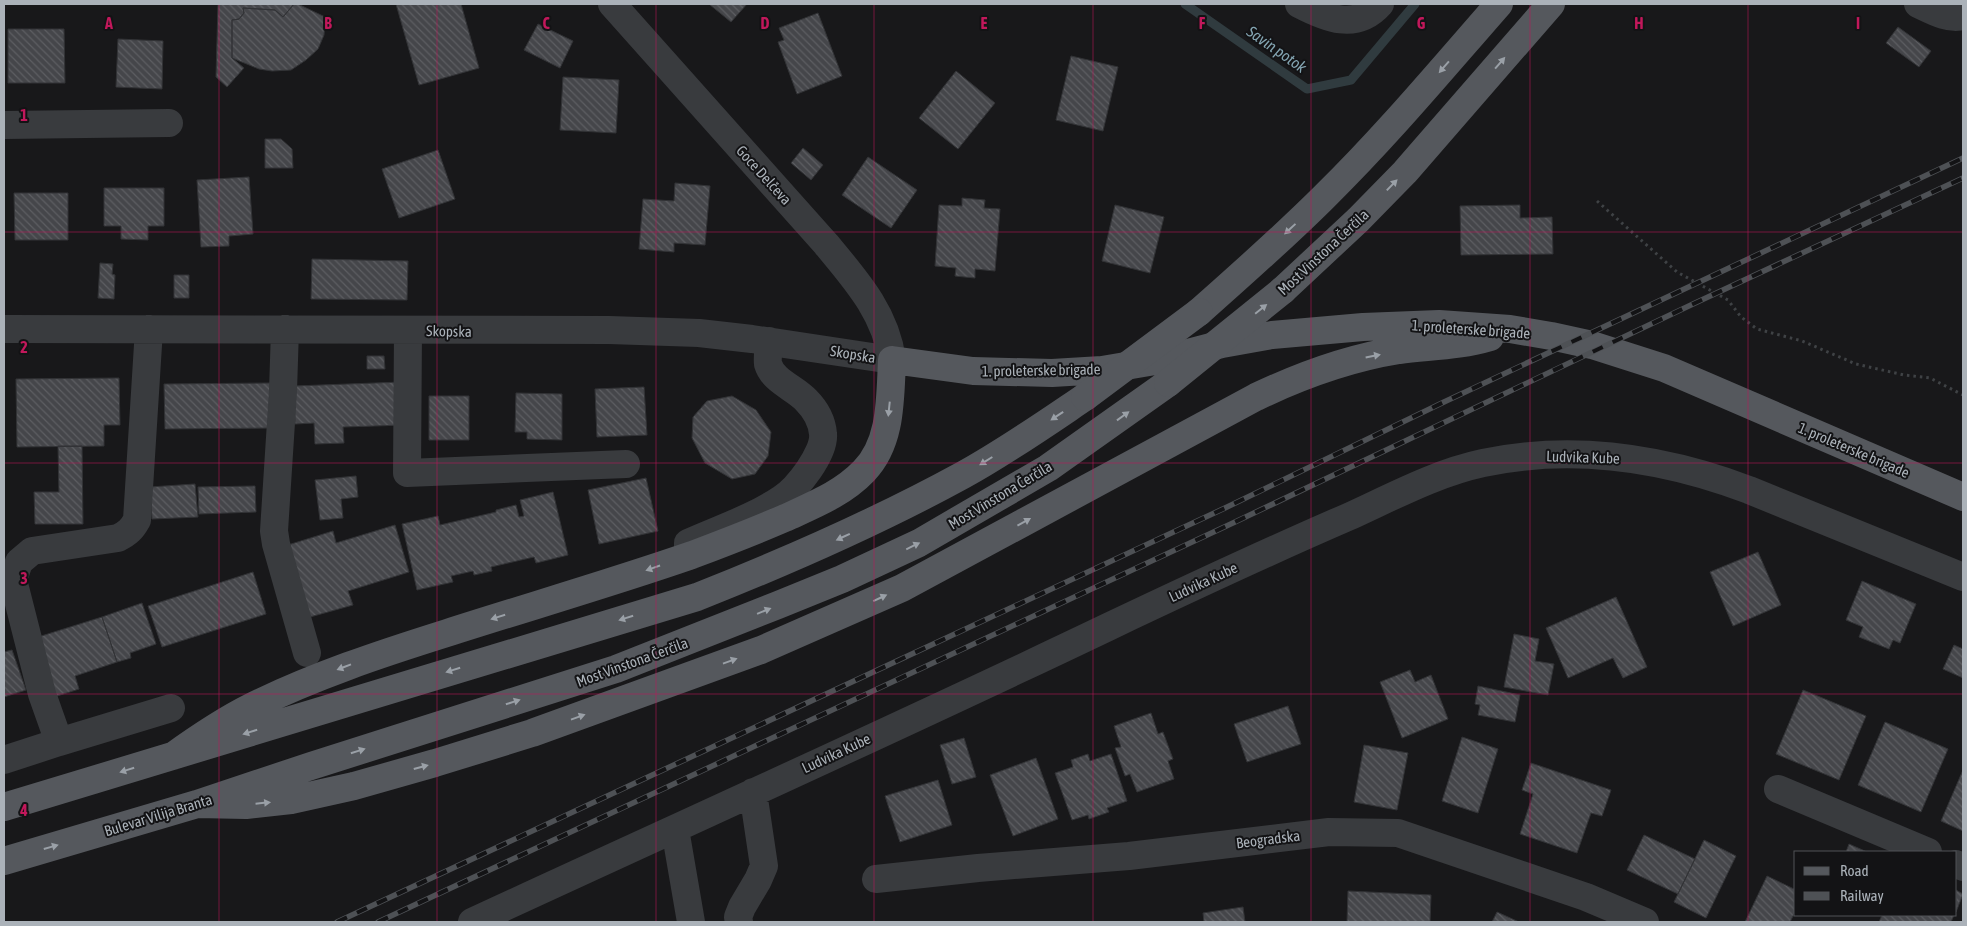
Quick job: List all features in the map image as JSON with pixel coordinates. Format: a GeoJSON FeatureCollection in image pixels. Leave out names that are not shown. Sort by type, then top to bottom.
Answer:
{"type":"FeatureCollection","features":[{"type":"Feature","properties":{"kind":"main road"},"geometry":{"type":"LineString","coordinates":[[4,807],[697,597],[843,537],[965,474],[1085,397],[1191,317],[1256,262],[1325,196],[1417,98],[1499,4]]}},
{"type":"Feature","properties":{"kind":"main road","name":"Most Vinstona Čerčila"},"geometry":{"type":"LineString","coordinates":[[311,766],[616,669],[788,602],[919,543],[1048,468],[1168,383],[1283,290],[1358,220],[1405,172],[1551,4]]}},
{"type":"Feature","properties":{"kind":"main road","name":"1. proleterske brigade"},"geometry":{"type":"LineString","coordinates":[[892,360],[974,371],[1052,373],[1102,370],[1161,360],[1222,344],[1272,335],[1363,327],[1438,324],[1510,329],[1592,345],[1664,368],[1963,498]]}},
{"type":"Feature","properties":{"kind":"main road"},"geometry":{"type":"LineString","coordinates":[[197,804],[246,804],[291,800],[354,786],[532,733],[679,680],[794,636],[902,588],[1256,396],[1300,377],[1361,358],[1398,350],[1460,344],[1488,338],[1510,329]]}},
{"type":"Feature","properties":{"kind":"main road"},"geometry":{"type":"LineString","coordinates":[[173,756],[210,730],[250,707],[320,676],[374,656],[646,571],[755,531],[816,504],[848,485],[864,472],[874,458],[886,432],[890,409],[892,360]]}},
{"type":"Feature","properties":{"kind":"main road","name":"Bulevar Vilija Branta"},"geometry":{"type":"LineString","coordinates":[[4,861],[197,804],[311,766]]}},
{"type":"Feature","properties":{"kind":"street","name":"Goce Delčeva"},"geometry":{"type":"LineString","coordinates":[[612,4],[855,279],[882,321],[890,344],[892,360]]}},
{"type":"Feature","properties":{"kind":"street"},"geometry":{"type":"LineString","coordinates":[[1299,4],[1314,12],[1342,21],[1366,15],[1380,4]]}},
{"type":"Feature","properties":{"kind":"street"},"geometry":{"type":"LineString","coordinates":[[1918,4],[1938,13],[1963,16]]}},
{"type":"Feature","properties":{"kind":"street"},"geometry":{"type":"LineString","coordinates":[[4,125],[170,123]]}},
{"type":"Feature","properties":{"kind":"street","name":"Skopska"},"geometry":{"type":"LineString","coordinates":[[4,329],[285,329],[699,333],[769,341],[892,360]]}},
{"type":"Feature","properties":{"kind":"street"},"geometry":{"type":"LineString","coordinates":[[59,742],[40,685],[13,580],[19,562],[32,552],[118,538],[128,534],[133,528],[136,520],[149,329]]}},
{"type":"Feature","properties":{"kind":"street"},"geometry":{"type":"LineString","coordinates":[[285,329],[274,531],[307,653]]}},
{"type":"Feature","properties":{"kind":"street"},"geometry":{"type":"LineString","coordinates":[[408,330],[407,473],[626,464]]}},
{"type":"Feature","properties":{"kind":"street"},"geometry":{"type":"LineString","coordinates":[[688,556],[688,543],[764,509],[783,498],[803,478],[816,458],[824,435],[818,415],[805,399],[774,374],[768,363],[769,341]]}},
{"type":"Feature","properties":{"kind":"street","name":"Ludvika Kube"},"geometry":{"type":"LineString","coordinates":[[472,922],[1027,666],[1223,572],[1438,477],[1480,464],[1515,457],[1584,454],[1649,461],[1680,468],[1714,477],[1749,490],[1963,577]]}},
{"type":"Feature","properties":{"kind":"street"},"geometry":{"type":"LineString","coordinates":[[4,760],[171,708]]}},
{"type":"Feature","properties":{"kind":"street"},"geometry":{"type":"LineString","coordinates":[[1778,789],[1926,851]]}},
{"type":"Feature","properties":{"kind":"street"},"geometry":{"type":"LineString","coordinates":[[738,922],[742,906],[764,866],[753,792]]}},
{"type":"Feature","properties":{"kind":"street"},"geometry":{"type":"LineString","coordinates":[[675,829],[691,922]]}},
{"type":"Feature","properties":{"kind":"street","name":"Beogradska"},"geometry":{"type":"LineString","coordinates":[[876,879],[978,868],[1129,856],[1329,832],[1398,833],[1586,897],[1644,922]]}},
{"type":"Feature","properties":{"kind":"path"},"geometry":{"type":"LineString","coordinates":[[1597,201],[1677,272],[1728,300],[1741,317],[1757,329],[1802,342],[1856,364],[1904,375],[1930,378],[1963,395]]}},
{"type":"Feature","properties":{"kind":"building"},"geometry":{"type":"Polygon","coordinates":[[[218,4],[294,4],[283,17],[275,10],[243,8],[244,13],[239,19],[232,20],[232,58],[244,68],[227,87],[216,77],[218,4]]]}},
{"type":"Feature","properties":{"kind":"building"},"geometry":{"type":"Polygon","coordinates":[[[294,4],[298,4],[325,17],[324,35],[318,49],[306,60],[291,70],[272,71],[259,69],[232,58],[232,20],[239,19],[244,13],[243,8],[275,10],[283,17],[294,4]]]}},
{"type":"Feature","properties":{"kind":"building"},"geometry":{"type":"Polygon","coordinates":[[[396,4],[461,4],[479,68],[419,85],[396,4]]]}},
{"type":"Feature","properties":{"kind":"building"},"geometry":{"type":"Polygon","coordinates":[[[709,4],[747,4],[731,22],[709,4]]]}},
{"type":"Feature","properties":{"kind":"building"},"geometry":{"type":"Polygon","coordinates":[[[818,13],[842,76],[797,94],[778,42],[784,40],[779,28],[818,13]]]}},
{"type":"Feature","properties":{"kind":"building"},"geometry":{"type":"Polygon","coordinates":[[[538,24],[573,41],[560,68],[524,50],[538,24]]]}},
{"type":"Feature","properties":{"kind":"building"},"geometry":{"type":"Polygon","coordinates":[[[1898,27],[1931,51],[1919,67],[1886,43],[1898,27]]]}},
{"type":"Feature","properties":{"kind":"building"},"geometry":{"type":"Polygon","coordinates":[[[8,29],[64,29],[65,83],[8,83],[8,29]]]}},
{"type":"Feature","properties":{"kind":"building"},"geometry":{"type":"Polygon","coordinates":[[[118,39],[163,41],[162,89],[116,87],[118,39]]]}},
{"type":"Feature","properties":{"kind":"building"},"geometry":{"type":"Polygon","coordinates":[[[1071,56],[1118,67],[1103,131],[1056,120],[1071,56]]]}},
{"type":"Feature","properties":{"kind":"building"},"geometry":{"type":"Polygon","coordinates":[[[956,71],[995,103],[958,149],[919,118],[956,71]]]}},
{"type":"Feature","properties":{"kind":"building"},"geometry":{"type":"Polygon","coordinates":[[[563,77],[619,80],[616,133],[560,130],[563,77]]]}},
{"type":"Feature","properties":{"kind":"building"},"geometry":{"type":"Polygon","coordinates":[[[265,139],[281,139],[292,149],[293,168],[265,168],[265,139]]]}},
{"type":"Feature","properties":{"kind":"building"},"geometry":{"type":"Polygon","coordinates":[[[803,148],[823,165],[811,180],[791,163],[803,148]]]}},
{"type":"Feature","properties":{"kind":"building"},"geometry":{"type":"Polygon","coordinates":[[[438,150],[455,199],[399,218],[382,169],[438,150]]]}},
{"type":"Feature","properties":{"kind":"building"},"geometry":{"type":"Polygon","coordinates":[[[868,157],[917,190],[891,228],[842,195],[868,157]]]}},
{"type":"Feature","properties":{"kind":"building"},"geometry":{"type":"Polygon","coordinates":[[[249,177],[253,234],[229,236],[229,246],[201,247],[197,180],[249,177]]]}},
{"type":"Feature","properties":{"kind":"building"},"geometry":{"type":"Polygon","coordinates":[[[675,183],[710,186],[705,245],[674,243],[674,252],[639,249],[643,199],[674,201],[675,183]]]}},
{"type":"Feature","properties":{"kind":"building"},"geometry":{"type":"Polygon","coordinates":[[[104,188],[164,188],[164,226],[148,226],[148,240],[121,239],[121,226],[104,226],[104,188]]]}},
{"type":"Feature","properties":{"kind":"building"},"geometry":{"type":"Polygon","coordinates":[[[14,193],[68,193],[68,240],[15,240],[14,193]]]}},
{"type":"Feature","properties":{"kind":"building"},"geometry":{"type":"Polygon","coordinates":[[[962,198],[985,200],[984,208],[1000,209],[995,271],[975,269],[975,278],[955,276],[956,268],[935,266],[939,205],[962,206],[962,198]]]}},
{"type":"Feature","properties":{"kind":"building"},"geometry":{"type":"Polygon","coordinates":[[[1115,205],[1164,217],[1150,273],[1102,261],[1115,205]]]}},
{"type":"Feature","properties":{"kind":"building"},"geometry":{"type":"Polygon","coordinates":[[[1520,205],[1520,218],[1552,217],[1553,254],[1461,255],[1460,206],[1520,205]]]}},
{"type":"Feature","properties":{"kind":"building"},"geometry":{"type":"Polygon","coordinates":[[[312,259],[408,261],[407,300],[311,299],[312,259]]]}},
{"type":"Feature","properties":{"kind":"building"},"geometry":{"type":"Polygon","coordinates":[[[100,263],[113,264],[112,274],[115,275],[114,299],[98,298],[100,263]]]}},
{"type":"Feature","properties":{"kind":"building"},"geometry":{"type":"Polygon","coordinates":[[[174,275],[189,275],[189,298],[174,298],[174,275]]]}},
{"type":"Feature","properties":{"kind":"building"},"geometry":{"type":"Polygon","coordinates":[[[367,356],[384,356],[385,369],[367,369],[367,356]]]}},
{"type":"Feature","properties":{"kind":"building"},"geometry":{"type":"Polygon","coordinates":[[[119,378],[120,425],[104,425],[104,446],[17,447],[16,379],[119,378]]]}},
{"type":"Feature","properties":{"kind":"building"},"geometry":{"type":"Polygon","coordinates":[[[403,382],[405,425],[343,427],[344,443],[315,444],[314,423],[295,424],[294,386],[403,382]]]}},
{"type":"Feature","properties":{"kind":"building"},"geometry":{"type":"Polygon","coordinates":[[[270,383],[271,428],[165,429],[164,384],[270,383]]]}},
{"type":"Feature","properties":{"kind":"building"},"geometry":{"type":"Polygon","coordinates":[[[644,387],[647,435],[597,437],[595,389],[644,387]]]}},
{"type":"Feature","properties":{"kind":"building"},"geometry":{"type":"Polygon","coordinates":[[[516,393],[562,394],[562,440],[527,439],[527,432],[515,432],[516,393]]]}},
{"type":"Feature","properties":{"kind":"building"},"geometry":{"type":"Polygon","coordinates":[[[429,396],[469,396],[469,440],[429,440],[429,396]]]}},
{"type":"Feature","properties":{"kind":"building"},"geometry":{"type":"Polygon","coordinates":[[[732,396],[756,410],[771,432],[768,456],[755,474],[732,479],[705,463],[692,438],[693,417],[707,401],[732,396]]]}},
{"type":"Feature","properties":{"kind":"building"},"geometry":{"type":"Polygon","coordinates":[[[58,446],[82,446],[83,524],[35,524],[34,492],[59,492],[58,446]]]}},
{"type":"Feature","properties":{"kind":"building"},"geometry":{"type":"Polygon","coordinates":[[[356,476],[358,497],[341,499],[343,518],[320,520],[315,480],[356,476]]]}},
{"type":"Feature","properties":{"kind":"building"},"geometry":{"type":"Polygon","coordinates":[[[646,478],[658,531],[599,544],[588,490],[646,478]]]}},
{"type":"Feature","properties":{"kind":"building"},"geometry":{"type":"Polygon","coordinates":[[[195,484],[198,517],[152,519],[150,487],[195,484]]]}},
{"type":"Feature","properties":{"kind":"building"},"geometry":{"type":"Polygon","coordinates":[[[255,486],[256,512],[199,514],[198,487],[255,486]]]}},
{"type":"Feature","properties":{"kind":"building"},"geometry":{"type":"Polygon","coordinates":[[[553,492],[568,555],[536,563],[534,557],[491,567],[492,571],[474,575],[473,571],[451,576],[453,582],[417,590],[402,524],[438,516],[440,525],[496,512],[496,510],[516,505],[519,517],[524,516],[520,500],[553,492]]]}},
{"type":"Feature","properties":{"kind":"building"},"geometry":{"type":"Polygon","coordinates":[[[395,525],[409,572],[348,591],[353,605],[310,617],[288,545],[333,531],[336,543],[395,525]]]}},
{"type":"Feature","properties":{"kind":"building"},"geometry":{"type":"Polygon","coordinates":[[[1758,552],[1781,605],[1733,626],[1710,572],[1758,552]]]}},
{"type":"Feature","properties":{"kind":"building"},"geometry":{"type":"Polygon","coordinates":[[[253,572],[266,614],[162,647],[148,606],[253,572]]]}},
{"type":"Feature","properties":{"kind":"building"},"geometry":{"type":"Polygon","coordinates":[[[1862,581],[1916,604],[1900,643],[1893,640],[1889,649],[1859,637],[1863,627],[1846,620],[1862,581]]]}},
{"type":"Feature","properties":{"kind":"building"},"geometry":{"type":"Polygon","coordinates":[[[1616,597],[1647,667],[1623,678],[1613,658],[1568,678],[1546,628],[1616,597]]]}},
{"type":"Feature","properties":{"kind":"building"},"geometry":{"type":"Polygon","coordinates":[[[142,603],[156,644],[130,653],[131,658],[117,662],[102,617],[142,603]]]}},
{"type":"Feature","properties":{"kind":"building"},"geometry":{"type":"Polygon","coordinates":[[[102,617],[117,662],[75,676],[79,689],[54,697],[35,638],[102,617]]]}},
{"type":"Feature","properties":{"kind":"building"},"geometry":{"type":"Polygon","coordinates":[[[1514,634],[1539,639],[1535,661],[1554,664],[1548,695],[1504,687],[1514,634]]]}},
{"type":"Feature","properties":{"kind":"building"},"geometry":{"type":"Polygon","coordinates":[[[1954,645],[1963,649],[1963,678],[1943,669],[1954,645]]]}},
{"type":"Feature","properties":{"kind":"building"},"geometry":{"type":"Polygon","coordinates":[[[12,650],[26,690],[4,697],[4,652],[12,650]]]}},
{"type":"Feature","properties":{"kind":"building"},"geometry":{"type":"Polygon","coordinates":[[[1410,670],[1415,682],[1431,675],[1448,719],[1402,738],[1380,682],[1410,670]]]}},
{"type":"Feature","properties":{"kind":"building"},"geometry":{"type":"Polygon","coordinates":[[[1478,686],[1520,695],[1515,722],[1478,715],[1480,705],[1475,704],[1478,686]]]}},
{"type":"Feature","properties":{"kind":"building"},"geometry":{"type":"Polygon","coordinates":[[[1803,690],[1866,716],[1839,780],[1776,754],[1803,690]]]}},
{"type":"Feature","properties":{"kind":"building"},"geometry":{"type":"Polygon","coordinates":[[[1288,706],[1301,744],[1247,762],[1234,724],[1288,706]]]}},
{"type":"Feature","properties":{"kind":"building"},"geometry":{"type":"Polygon","coordinates":[[[1151,713],[1158,734],[1163,732],[1173,759],[1168,761],[1174,779],[1137,792],[1130,774],[1125,776],[1115,748],[1121,747],[1114,726],[1151,713]]]}},
{"type":"Feature","properties":{"kind":"building"},"geometry":{"type":"Polygon","coordinates":[[[1885,722],[1948,749],[1921,812],[1858,785],[1885,722]]]}},
{"type":"Feature","properties":{"kind":"building"},"geometry":{"type":"Polygon","coordinates":[[[1462,737],[1498,749],[1478,813],[1442,801],[1462,737]]]}},
{"type":"Feature","properties":{"kind":"building"},"geometry":{"type":"Polygon","coordinates":[[[964,738],[976,777],[952,784],[940,745],[964,738]]]}},
{"type":"Feature","properties":{"kind":"building"},"geometry":{"type":"Polygon","coordinates":[[[1364,745],[1408,753],[1397,810],[1354,802],[1364,745]]]}},
{"type":"Feature","properties":{"kind":"building"},"geometry":{"type":"Polygon","coordinates":[[[1088,754],[1090,761],[1111,754],[1127,801],[1107,808],[1109,812],[1089,819],[1088,815],[1072,820],[1055,773],[1073,767],[1071,760],[1088,754]]]}},
{"type":"Feature","properties":{"kind":"building"},"geometry":{"type":"Polygon","coordinates":[[[1036,758],[1058,819],[1013,836],[990,775],[1036,758]]]}},
{"type":"Feature","properties":{"kind":"building"},"geometry":{"type":"Polygon","coordinates":[[[1531,763],[1611,790],[1602,816],[1591,813],[1577,853],[1520,834],[1533,794],[1522,790],[1531,763]]]}},
{"type":"Feature","properties":{"kind":"building"},"geometry":{"type":"Polygon","coordinates":[[[1963,770],[1963,831],[1941,821],[1963,770]]]}},
{"type":"Feature","properties":{"kind":"building"},"geometry":{"type":"Polygon","coordinates":[[[938,780],[952,825],[900,842],[885,796],[938,780]]]}},
{"type":"Feature","properties":{"kind":"building"},"geometry":{"type":"Polygon","coordinates":[[[1644,835],[1695,859],[1678,894],[1627,870],[1644,835]]]}},
{"type":"Feature","properties":{"kind":"building"},"geometry":{"type":"Polygon","coordinates":[[[1704,840],[1736,856],[1706,918],[1674,902],[1704,840]]]}},
{"type":"Feature","properties":{"kind":"building"},"geometry":{"type":"Polygon","coordinates":[[[1849,844],[1865,851],[1846,851],[1849,844]]]}},
{"type":"Feature","properties":{"kind":"building"},"geometry":{"type":"Polygon","coordinates":[[[1767,876],[1794,889],[1794,914],[1790,922],[1745,922],[1767,876]]]}},
{"type":"Feature","properties":{"kind":"building"},"geometry":{"type":"Polygon","coordinates":[[[1348,891],[1431,895],[1430,922],[1347,922],[1348,891]]]}},
{"type":"Feature","properties":{"kind":"building"},"geometry":{"type":"Polygon","coordinates":[[[1957,891],[1963,894],[1957,909],[1957,891]]]}},
{"type":"Feature","properties":{"kind":"building"},"geometry":{"type":"Polygon","coordinates":[[[1243,907],[1245,922],[1204,922],[1203,913],[1243,907]]]}},
{"type":"Feature","properties":{"kind":"building"},"geometry":{"type":"Polygon","coordinates":[[[1497,912],[1519,922],[1492,922],[1497,912]]]}},
{"type":"Feature","properties":{"kind":"building"},"geometry":{"type":"Polygon","coordinates":[[[1882,916],[1954,916],[1951,922],[1879,922],[1882,916]]]}},
{"type":"Feature","properties":{"kind":"waterway","name":"Savin potok"},"geometry":{"type":"LineString","coordinates":[[1185,4],[1307,89],[1351,80],[1415,4]]}},
{"type":"Feature","properties":{"kind":"railway"},"geometry":{"type":"LineString","coordinates":[[337,922],[1225,508],[1444,402],[1963,158]]}},
{"type":"Feature","properties":{"kind":"railway"},"geometry":{"type":"LineString","coordinates":[[378,922],[1235,522],[1963,178]]}}]}
